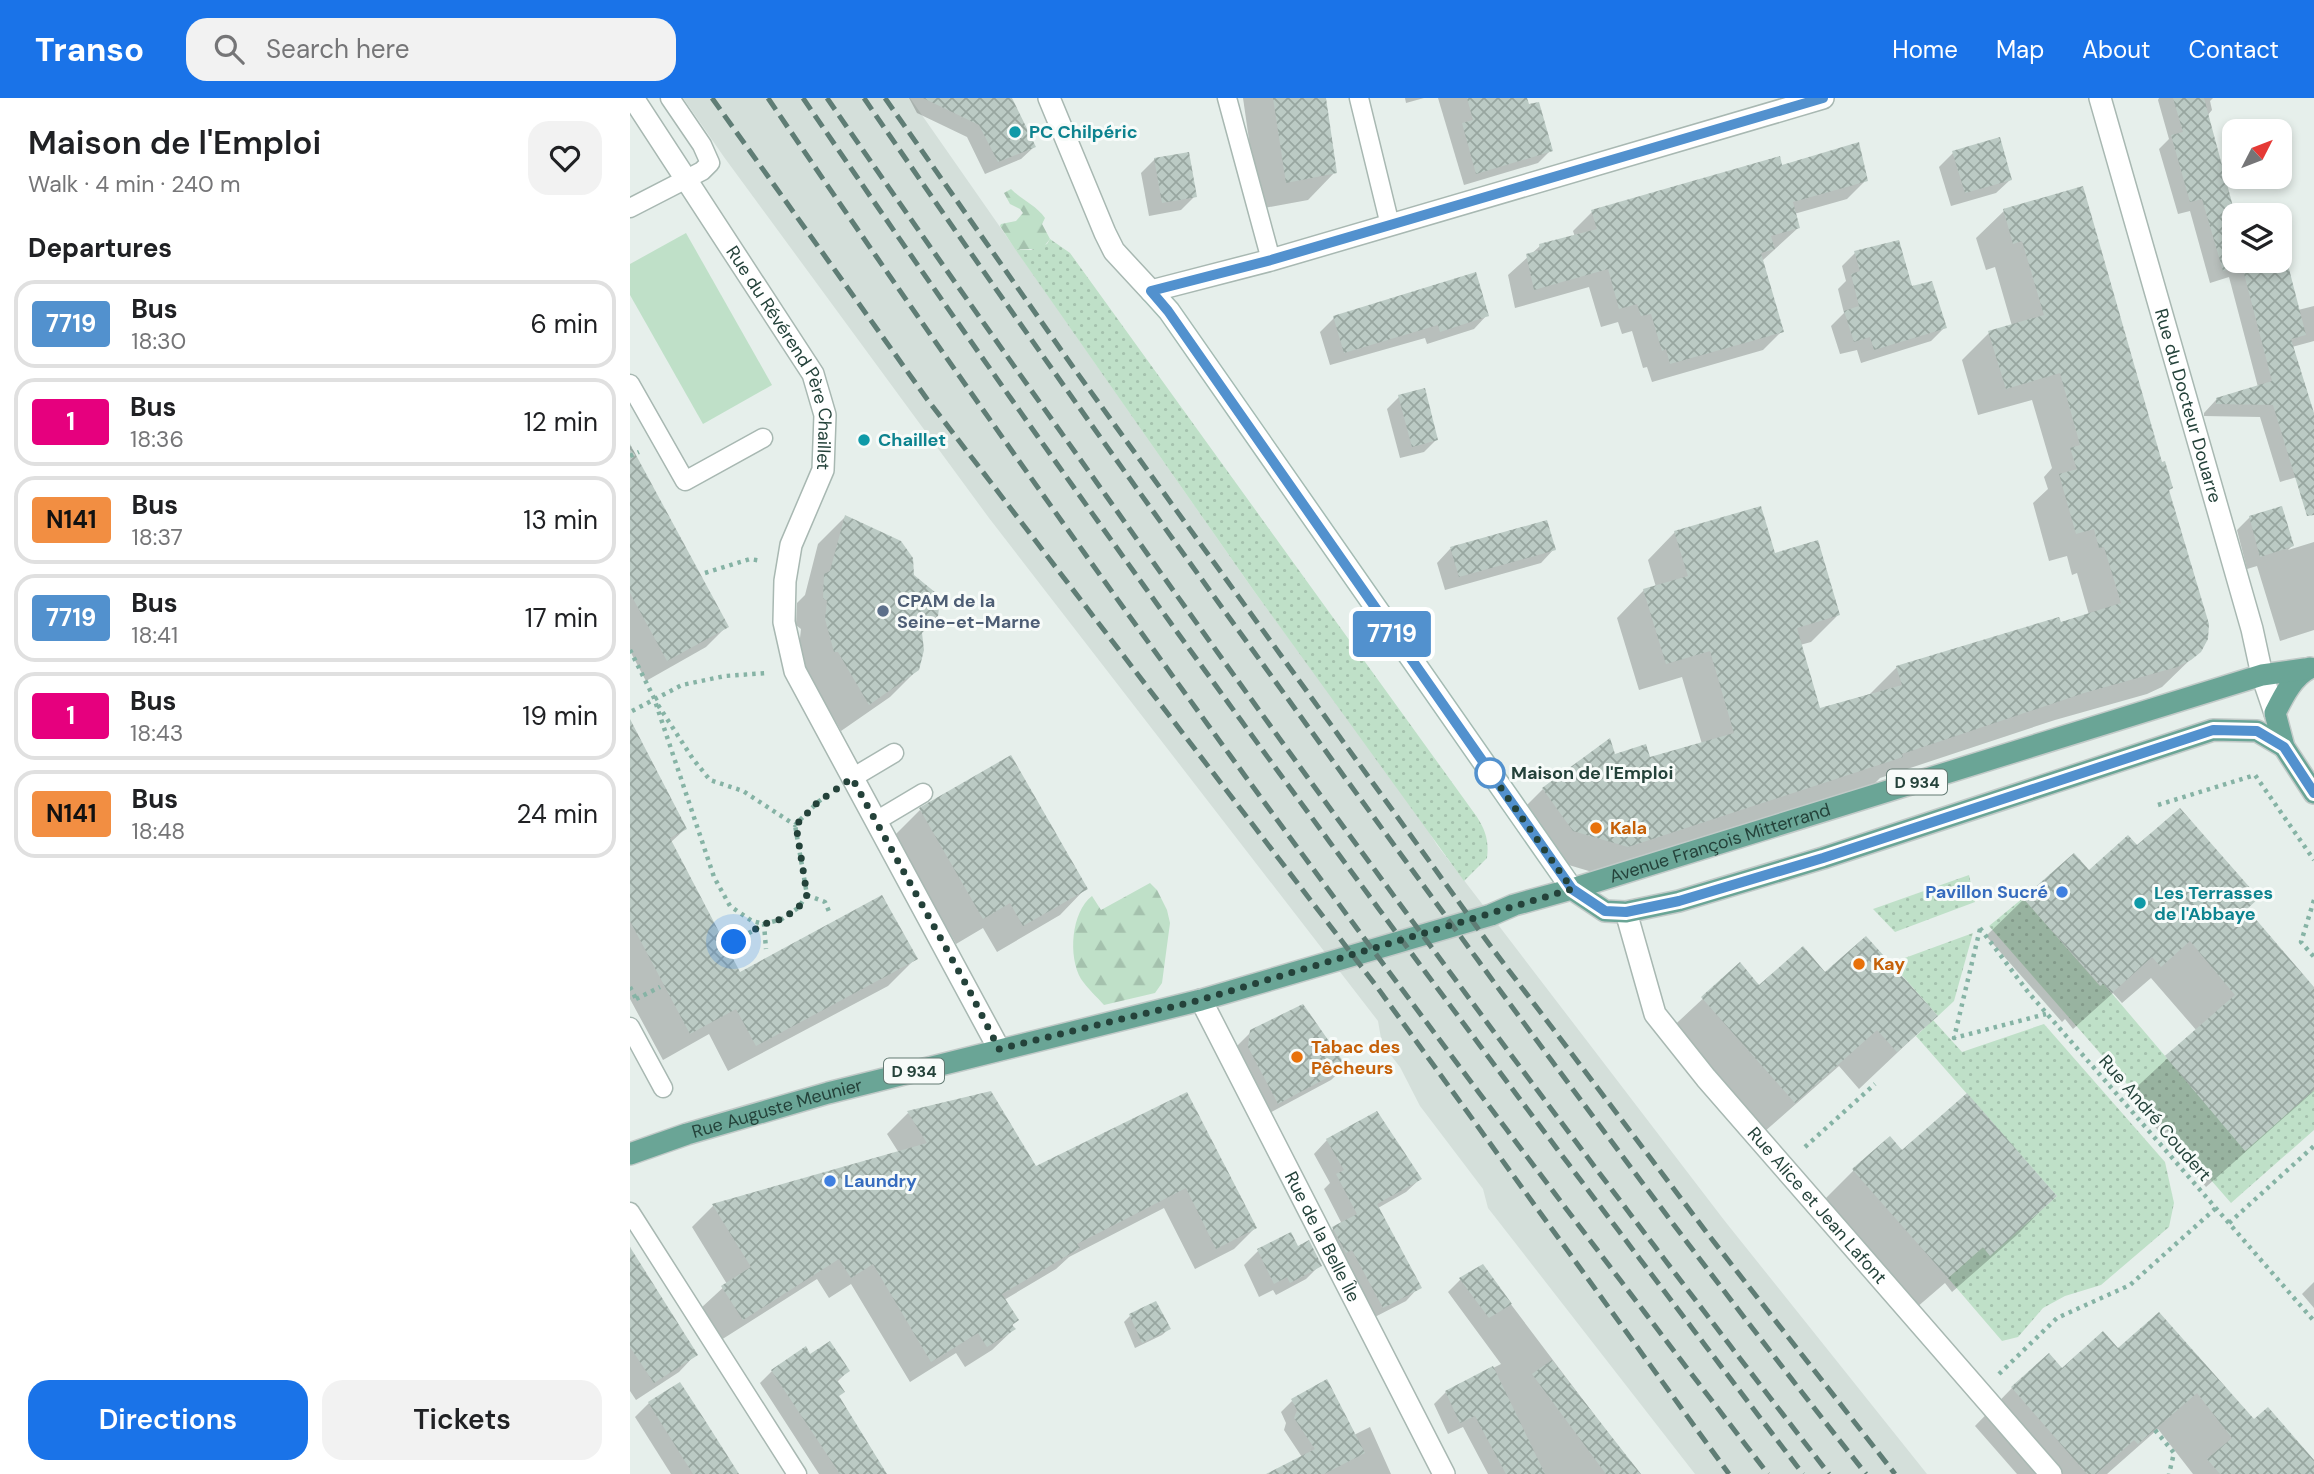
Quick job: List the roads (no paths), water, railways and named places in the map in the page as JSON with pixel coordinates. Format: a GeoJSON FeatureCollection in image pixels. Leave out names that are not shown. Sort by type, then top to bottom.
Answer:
{"type":"FeatureCollection","features":[{"type":"Feature","properties":{"kind":"main road","name":"Avenue François Mitterrand"},"geometry":{"type":"LineString","coordinates":[[1572,889],[2262,675],[2310,668]]}},
{"type":"Feature","properties":{"kind":"main road"},"geometry":{"type":"LineString","coordinates":[[2310,668],[2287,690],[2275,713],[2284,747],[2314,793]]}},
{"type":"Feature","properties":{"kind":"main road","name":"Avenue François Mitterrand"},"geometry":{"type":"LineString","coordinates":[[1572,889],[1605,911],[1626,912],[1713,892],[2213,730],[2257,731],[2284,747]]}},
{"type":"Feature","properties":{"kind":"main road","name":"Rue Auguste Meunier"},"geometry":{"type":"LineString","coordinates":[[630,1154],[687,1134],[828,1093],[1200,1000],[1572,889]]}},
{"type":"Feature","properties":{"kind":"street","name":"Rue du Révérend Père Chaillet"},"geometry":{"type":"LineString","coordinates":[[633,98],[813,374],[825,415],[823,470],[791,545],[785,581],[784,622],[795,671],[999,1049]]}},
{"type":"Feature","properties":{"kind":"street"},"geometry":{"type":"LineString","coordinates":[[1048,98],[1114,251],[1168,311],[1572,889]]}},
{"type":"Feature","properties":{"kind":"street"},"geometry":{"type":"LineString","coordinates":[[1151,291],[1271,260],[1823,98]]}},
{"type":"Feature","properties":{"kind":"street","name":"Rue du Docteur Douarre"},"geometry":{"type":"LineString","coordinates":[[2100,98],[2248,616],[2262,675],[2275,713]]}},
{"type":"Feature","properties":{"kind":"street","name":"Rue Alice et Jean Lafont"},"geometry":{"type":"LineString","coordinates":[[1626,912],[1655,1014],[1706,1078],[2051,1474]]}},
{"type":"Feature","properties":{"kind":"street","name":"Rue de la Belle Île"},"geometry":{"type":"LineString","coordinates":[[1200,1000],[1444,1474]]}},
{"type":"Feature","properties":{"kind":"lane"},"geometry":{"type":"LineString","coordinates":[[630,208],[702,171],[710,163],[702,145],[670,98]]}},
{"type":"Feature","properties":{"kind":"lane"},"geometry":{"type":"LineString","coordinates":[[1227,98],[1271,260]]}},
{"type":"Feature","properties":{"kind":"lane"},"geometry":{"type":"LineString","coordinates":[[1359,98],[1390,225]]}},
{"type":"Feature","properties":{"kind":"lane"},"geometry":{"type":"LineString","coordinates":[[630,384],[685,481],[763,438]]}},
{"type":"Feature","properties":{"kind":"lane"},"geometry":{"type":"LineString","coordinates":[[852,778],[894,753]]}},
{"type":"Feature","properties":{"kind":"lane"},"geometry":{"type":"LineString","coordinates":[[876,821],[923,793]]}},
{"type":"Feature","properties":{"kind":"lane"},"geometry":{"type":"LineString","coordinates":[[630,1027],[663,1088]]}},
{"type":"Feature","properties":{"kind":"lane"},"geometry":{"type":"LineString","coordinates":[[630,1212],[797,1474]]}},
{"type":"Feature","properties":{"kind":"railway"},"geometry":{"type":"LineString","coordinates":[[712,98],[927,399],[1377,987],[1729,1474]]}},
{"type":"Feature","properties":{"kind":"railway"},"geometry":{"type":"LineString","coordinates":[[768,98],[888,274],[1133,621],[1384,965],[1768,1474]]}},
{"type":"Feature","properties":{"kind":"railway"},"geometry":{"type":"LineString","coordinates":[[803,98],[1169,621],[1546,1135],[1803,1474]]}},
{"type":"Feature","properties":{"kind":"railway"},"geometry":{"type":"LineString","coordinates":[[827,98],[1195,621],[1373,867],[1553,1112],[1829,1474]]}},
{"type":"Feature","properties":{"kind":"railway"},"geometry":{"type":"LineString","coordinates":[[864,98],[1259,660],[1568,1083],[1866,1474]]}},
{"type":"Feature","properties":{"kind":"railway"},"geometry":{"type":"LineString","coordinates":[[885,98],[1073,367],[1489,944],[1707,1233],[1895,1474]]}},
{"type":"Feature","properties":{"kind":"place","name":"PC Chilpéric"},"geometry":{"type":"Point","coordinates":[1015,132]}},
{"type":"Feature","properties":{"kind":"place","name":"Chaillet"},"geometry":{"type":"Point","coordinates":[864,440]}},
{"type":"Feature","properties":{"kind":"place","name":"CPAM de la Seine-et-Marne"},"geometry":{"type":"Point","coordinates":[883,611]}},
{"type":"Feature","properties":{"kind":"place","name":"Maison de l'Emploi"},"geometry":{"type":"Point","coordinates":[1490,773]}},
{"type":"Feature","properties":{"kind":"place","name":"Kala"},"geometry":{"type":"Point","coordinates":[1596,828]}},
{"type":"Feature","properties":{"kind":"place","name":"Pavillon Sucré"},"geometry":{"type":"Point","coordinates":[2062,892]}},
{"type":"Feature","properties":{"kind":"place","name":"Les Terrasses de l'Abbaye"},"geometry":{"type":"Point","coordinates":[2140,903]}},
{"type":"Feature","properties":{"kind":"place","name":"Kay"},"geometry":{"type":"Point","coordinates":[1859,964]}},
{"type":"Feature","properties":{"kind":"place","name":"Tabac des Pêcheurs"},"geometry":{"type":"Point","coordinates":[1297,1057]}},
{"type":"Feature","properties":{"kind":"place","name":"Laundry"},"geometry":{"type":"Point","coordinates":[830,1181]}}]}
